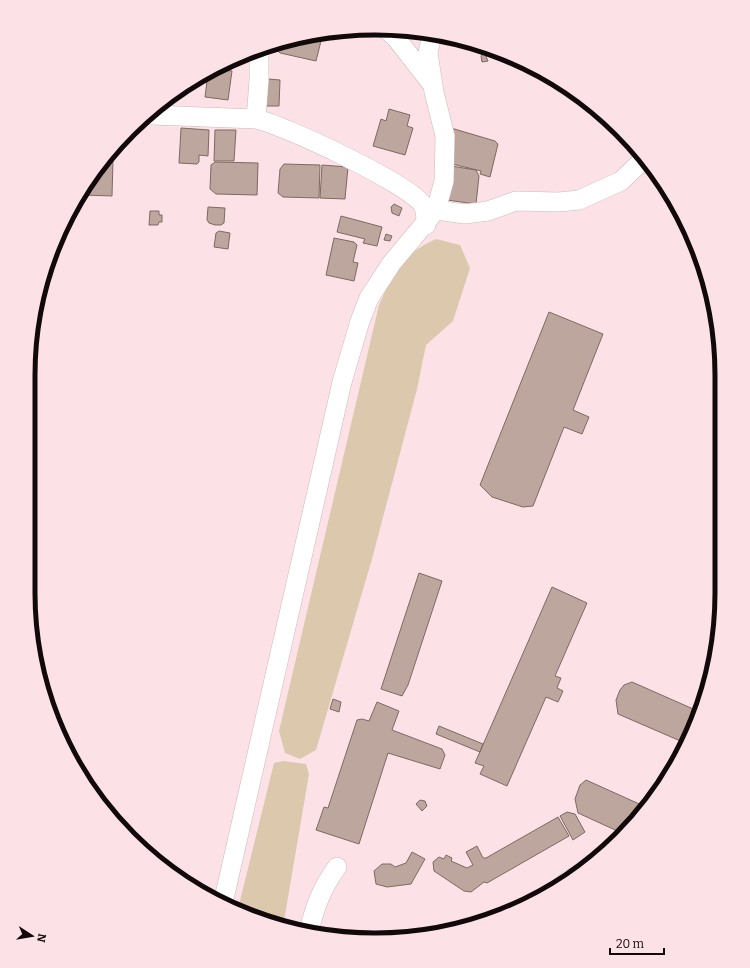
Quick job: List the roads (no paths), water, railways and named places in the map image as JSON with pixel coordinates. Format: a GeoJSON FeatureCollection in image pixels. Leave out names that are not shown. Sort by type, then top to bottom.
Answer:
{"type":"FeatureCollection","features":[{"type":"Feature","properties":{"kind":"street"},"geometry":{"type":"LineString","coordinates":[[394,36],[432,84]]}},
{"type":"Feature","properties":{"kind":"street"},"geometry":{"type":"LineString","coordinates":[[224,898],[341,390],[360,321],[378,283],[431,218],[444,181],[445,136],[432,84],[428,53],[431,40]]}},
{"type":"Feature","properties":{"kind":"street"},"geometry":{"type":"LineString","coordinates":[[256,119],[259,56]]}},
{"type":"Feature","properties":{"kind":"street"},"geometry":{"type":"LineString","coordinates":[[156,115],[256,119],[270,122],[342,156],[408,190],[424,207],[431,218]]}},
{"type":"Feature","properties":{"kind":"street"},"geometry":{"type":"LineString","coordinates":[[431,218],[488,211],[516,201],[559,202],[579,200],[621,181],[640,162]]}},
{"type":"Feature","properties":{"kind":"street"},"geometry":{"type":"LineString","coordinates":[[310,926],[313,913],[324,885],[337,867]]}}]}
